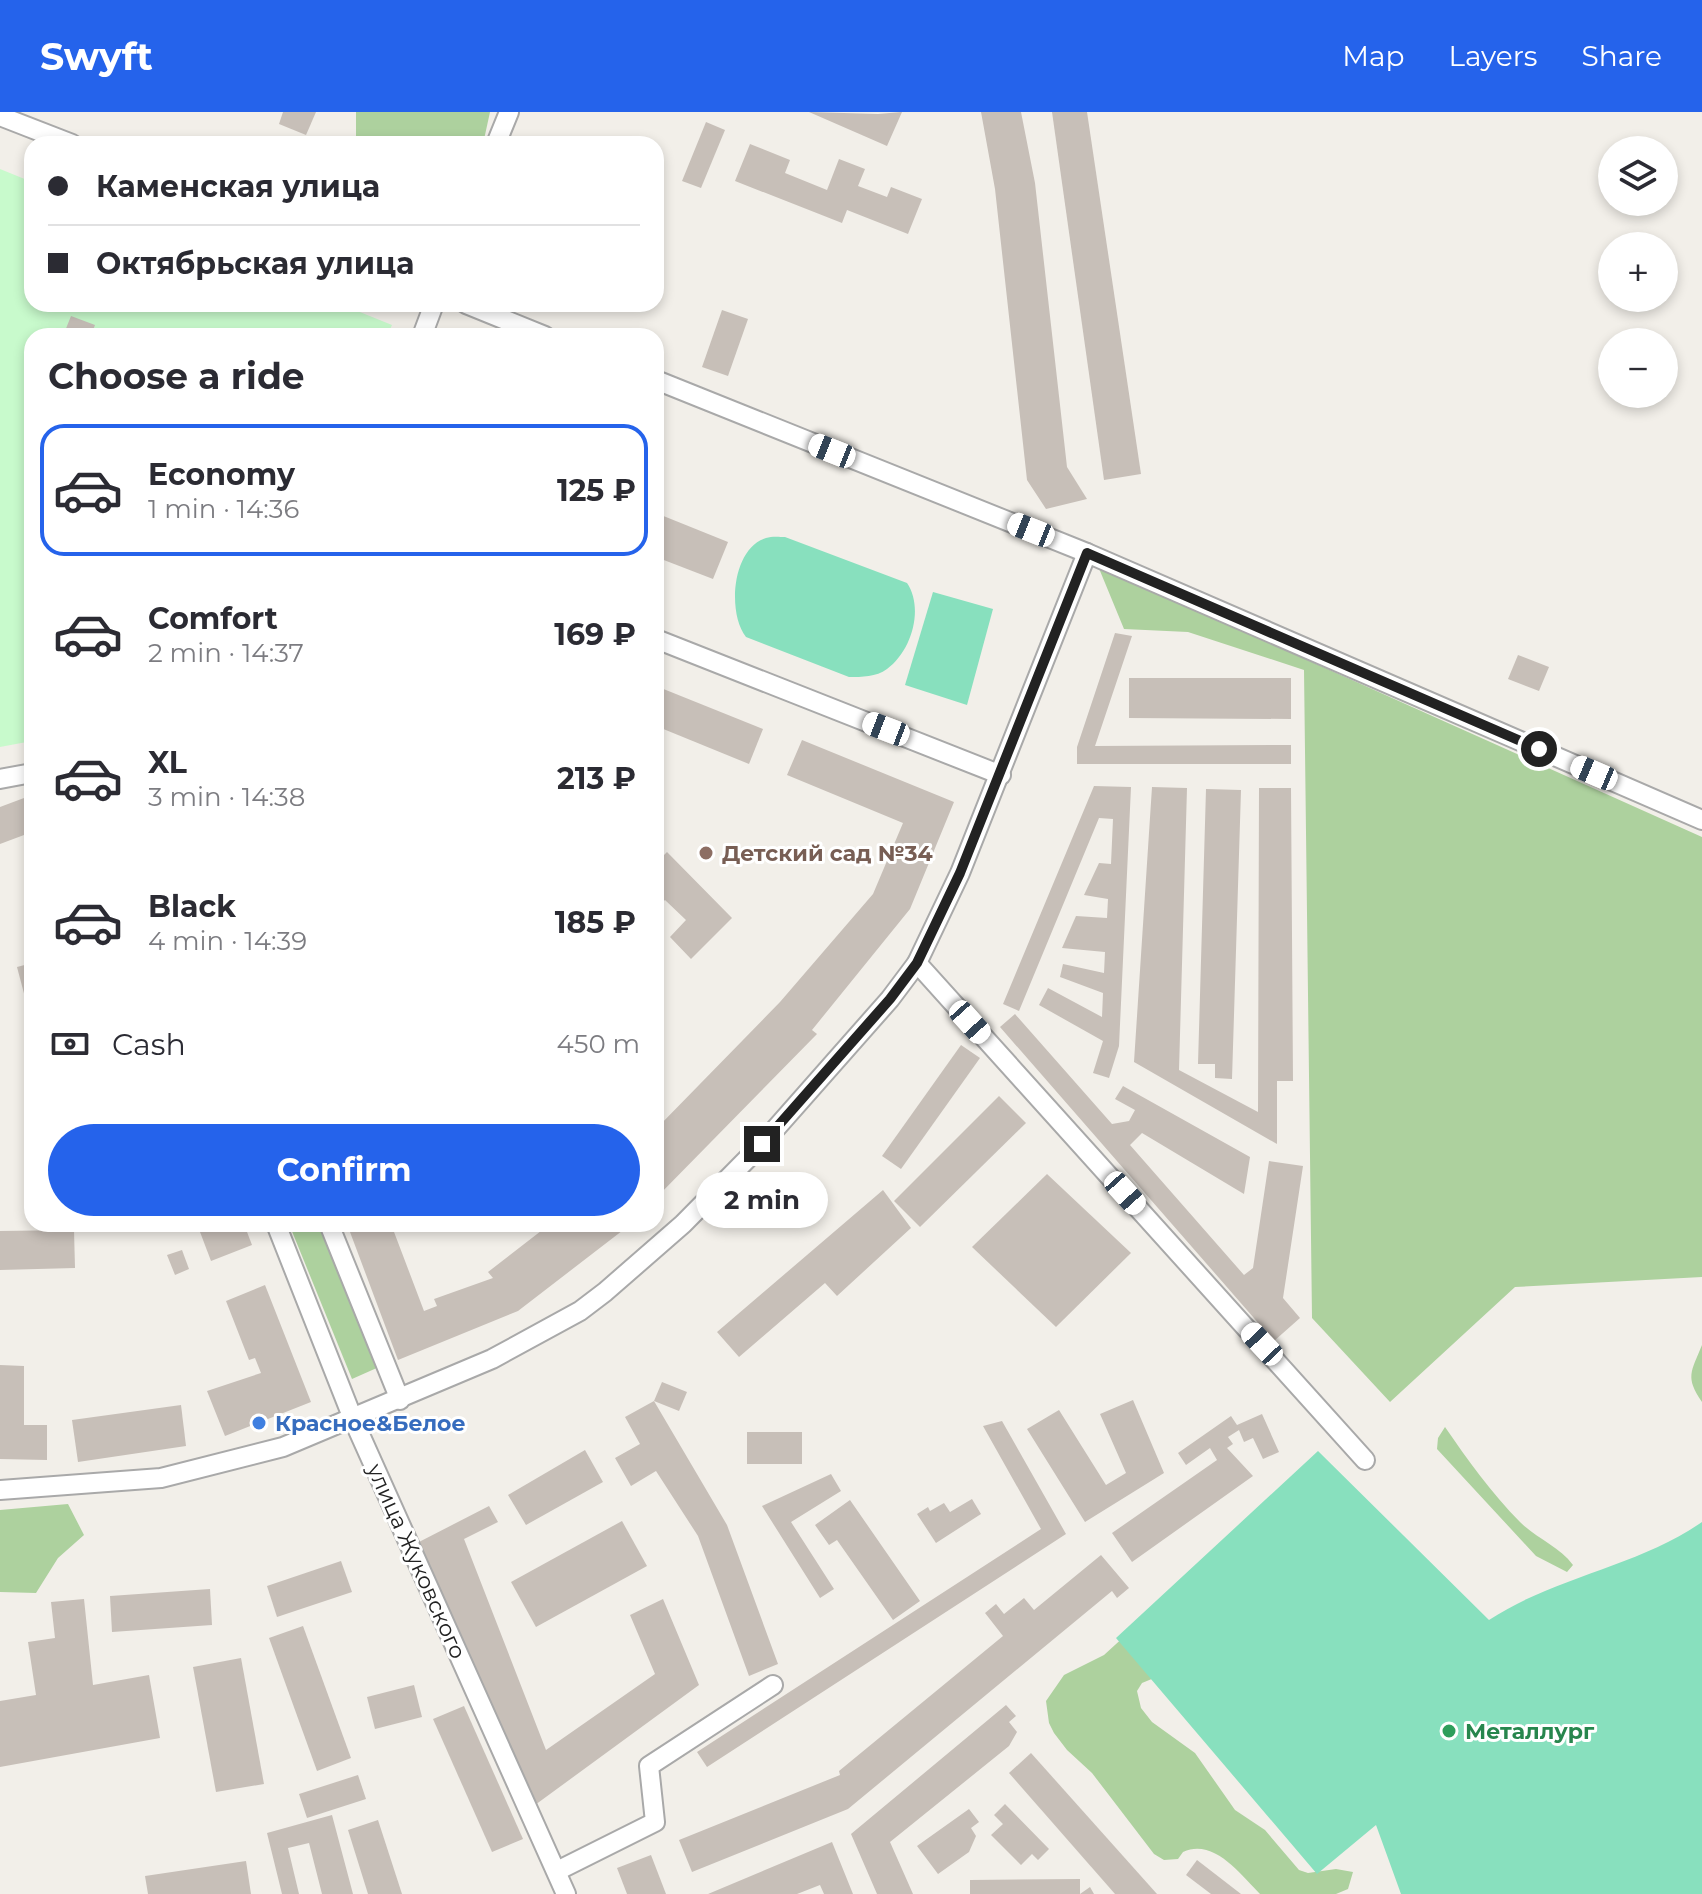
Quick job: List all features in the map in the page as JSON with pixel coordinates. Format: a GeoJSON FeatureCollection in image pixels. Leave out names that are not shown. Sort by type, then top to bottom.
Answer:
{"type":"FeatureCollection","features":[{"type":"Feature","properties":{"kind":"street"},"geometry":{"type":"LineString","coordinates":[[499,136],[509,112]]}},
{"type":"Feature","properties":{"kind":"street"},"geometry":{"type":"LineString","coordinates":[[0,116],[51,136]]}},
{"type":"Feature","properties":{"kind":"street"},"geometry":{"type":"LineString","coordinates":[[486,312],[525,328]]}},
{"type":"Feature","properties":{"kind":"street"},"geometry":{"type":"LineString","coordinates":[[664,383],[1087,553],[1702,820]]}},
{"type":"Feature","properties":{"kind":"street"},"geometry":{"type":"LineString","coordinates":[[0,1490],[97,1485],[174,1476],[283,1447],[492,1359],[580,1311],[605,1292],[683,1224],[762,1144],[890,999],[917,963],[960,873],[1001,775],[1087,553]]}},
{"type":"Feature","properties":{"kind":"street"},"geometry":{"type":"LineString","coordinates":[[664,642],[1001,775]]}},
{"type":"Feature","properties":{"kind":"street"},"geometry":{"type":"LineString","coordinates":[[0,779],[24,774]]}},
{"type":"Feature","properties":{"kind":"street"},"geometry":{"type":"LineString","coordinates":[[917,963],[1365,1460]]}},
{"type":"Feature","properties":{"kind":"street","name":"улица Жуковского"},"geometry":{"type":"LineString","coordinates":[[279,1232],[353,1419],[566,1894]]}},
{"type":"Feature","properties":{"kind":"street"},"geometry":{"type":"LineString","coordinates":[[332,1232],[400,1400]]}},
{"type":"Feature","properties":{"kind":"street"},"geometry":{"type":"LineString","coordinates":[[557,1871],[655,1822],[649,1766],[773,1685]]}},
{"type":"Feature","properties":{"kind":"green space"},"geometry":{"type":"Polygon","coordinates":[[[356,112],[490,112],[485,136],[356,136],[356,112]]]}},
{"type":"Feature","properties":{"kind":"green space"},"geometry":{"type":"Polygon","coordinates":[[[0,169],[24,179],[24,312],[360,312],[392,325],[391,328],[24,328],[24,742],[0,747],[0,169]]]}},
{"type":"Feature","properties":{"kind":"green space"},"geometry":{"type":"Polygon","coordinates":[[[768,537],[785,537],[907,583],[915,604],[913,629],[903,651],[883,672],[849,677],[746,637],[736,613],[736,582],[740,567],[755,544],[768,537]]]}},
{"type":"Feature","properties":{"kind":"green space"},"geometry":{"type":"Polygon","coordinates":[[[1098,566],[1702,837],[1702,1277],[1515,1287],[1390,1402],[1312,1318],[1304,670],[1188,632],[1124,629],[1098,566]]]}},
{"type":"Feature","properties":{"kind":"green space"},"geometry":{"type":"Polygon","coordinates":[[[933,592],[993,609],[967,705],[905,685],[933,592]]]}},
{"type":"Feature","properties":{"kind":"green space"},"geometry":{"type":"Polygon","coordinates":[[[292,1232],[324,1232],[379,1367],[352,1379],[292,1232]]]}},
{"type":"Feature","properties":{"kind":"green space"},"geometry":{"type":"Polygon","coordinates":[[[1702,1345],[1702,1402],[1693,1386],[1692,1374],[1702,1345]]]}},
{"type":"Feature","properties":{"kind":"green space"},"geometry":{"type":"Polygon","coordinates":[[[1445,1427],[1510,1511],[1573,1565],[1567,1572],[1536,1556],[1437,1449],[1438,1438],[1445,1427]]]}},
{"type":"Feature","properties":{"kind":"green space","name":"Металлург"},"geometry":{"type":"Polygon","coordinates":[[[1318,1451],[1489,1620],[1541,1593],[1650,1550],[1702,1522],[1702,1894],[1401,1894],[1376,1825],[1317,1874],[1116,1638],[1318,1451]]]}},
{"type":"Feature","properties":{"kind":"green space"},"geometry":{"type":"Polygon","coordinates":[[[68,1504],[84,1535],[58,1558],[36,1593],[0,1592],[0,1510],[68,1504]]]}},
{"type":"Feature","properties":{"kind":"green space"},"geometry":{"type":"Polygon","coordinates":[[[1226,1540],[1159,1676],[1142,1683],[1137,1691],[1141,1708],[1152,1722],[1195,1753],[1235,1810],[1265,1830],[1299,1870],[1308,1873],[1336,1869],[1353,1872],[1348,1889],[1336,1894],[1260,1894],[1226,1860],[1205,1850],[1194,1849],[1183,1852],[1178,1859],[1164,1860],[1154,1854],[1092,1773],[1067,1750],[1049,1723],[1046,1701],[1064,1675],[1104,1655],[1161,1603],[1188,1572],[1226,1540]]]}},
{"type":"Feature","properties":{"kind":"building"},"geometry":{"type":"Polygon","coordinates":[[[283,112],[316,112],[306,135],[279,124],[283,112]]]}},
{"type":"Feature","properties":{"kind":"building"},"geometry":{"type":"Polygon","coordinates":[[[809,112],[878,114],[902,112],[887,146],[809,112]]]}},
{"type":"Feature","properties":{"kind":"building"},"geometry":{"type":"Polygon","coordinates":[[[981,112],[1021,112],[1035,183],[1067,467],[1087,499],[1046,509],[1027,480],[995,189],[981,112]]]}},
{"type":"Feature","properties":{"kind":"building"},"geometry":{"type":"Polygon","coordinates":[[[1052,112],[1087,112],[1141,474],[1104,480],[1052,112]]]}},
{"type":"Feature","properties":{"kind":"building"},"geometry":{"type":"Polygon","coordinates":[[[706,122],[725,130],[701,188],[682,181],[706,122]]]}},
{"type":"Feature","properties":{"kind":"building"},"geometry":{"type":"Polygon","coordinates":[[[750,144],[790,160],[785,173],[827,190],[839,159],[865,169],[858,186],[887,197],[891,187],[922,199],[908,234],[847,210],[842,223],[735,181],[750,144]]]}},
{"type":"Feature","properties":{"kind":"building"},"geometry":{"type":"Polygon","coordinates":[[[722,310],[748,319],[728,376],[702,367],[722,310]]]}},
{"type":"Feature","properties":{"kind":"building"},"geometry":{"type":"Polygon","coordinates":[[[71,316],[95,325],[94,328],[66,328],[71,316]]]}},
{"type":"Feature","properties":{"kind":"building"},"geometry":{"type":"Polygon","coordinates":[[[664,516],[728,542],[713,579],[664,560],[664,516]]]}},
{"type":"Feature","properties":{"kind":"building"},"geometry":{"type":"Polygon","coordinates":[[[1115,633],[1132,636],[1095,746],[1291,745],[1291,764],[1077,764],[1077,747],[1115,633]]]}},
{"type":"Feature","properties":{"kind":"building"},"geometry":{"type":"Polygon","coordinates":[[[1518,655],[1549,667],[1539,691],[1508,679],[1518,655]]]}},
{"type":"Feature","properties":{"kind":"building"},"geometry":{"type":"Polygon","coordinates":[[[1129,678],[1291,678],[1291,719],[1129,718],[1129,678]]]}},
{"type":"Feature","properties":{"kind":"building"},"geometry":{"type":"Polygon","coordinates":[[[664,689],[763,729],[749,764],[664,729],[664,689]]]}},
{"type":"Feature","properties":{"kind":"building"},"geometry":{"type":"Polygon","coordinates":[[[802,740],[954,802],[910,909],[812,1030],[817,1034],[664,1190],[664,1121],[780,1002],[873,894],[903,823],[787,775],[802,740]]]}},
{"type":"Feature","properties":{"kind":"building"},"geometry":{"type":"Polygon","coordinates":[[[1094,786],[1131,787],[1119,1046],[1109,1078],[1093,1073],[1103,1041],[1039,1005],[1048,988],[1102,1017],[1103,993],[1060,977],[1063,964],[1104,973],[1105,952],[1062,948],[1076,916],[1107,918],[1108,899],[1084,895],[1099,863],[1111,864],[1113,819],[1099,818],[1019,1011],[1003,1004],[1094,786]]]}},
{"type":"Feature","properties":{"kind":"building"},"geometry":{"type":"Polygon","coordinates":[[[1152,787],[1187,788],[1179,1070],[1258,1112],[1259,788],[1291,788],[1293,1081],[1277,1081],[1277,1144],[1134,1062],[1152,787]]]}},
{"type":"Feature","properties":{"kind":"building"},"geometry":{"type":"Polygon","coordinates":[[[1206,789],[1241,790],[1232,1079],[1215,1078],[1215,1064],[1198,1064],[1206,789]]]}},
{"type":"Feature","properties":{"kind":"building"},"geometry":{"type":"Polygon","coordinates":[[[24,798],[24,835],[0,844],[0,807],[24,798]]]}},
{"type":"Feature","properties":{"kind":"building"},"geometry":{"type":"Polygon","coordinates":[[[667,852],[732,918],[691,959],[670,937],[686,920],[664,901],[664,855],[667,852]]]}},
{"type":"Feature","properties":{"kind":"building"},"geometry":{"type":"Polygon","coordinates":[[[24,965],[24,994],[17,967],[24,965]]]}},
{"type":"Feature","properties":{"kind":"building"},"geometry":{"type":"Polygon","coordinates":[[[1015,1014],[1112,1124],[1129,1121],[1135,1110],[1115,1099],[1123,1086],[1250,1157],[1244,1194],[1142,1133],[1130,1145],[1244,1275],[1253,1268],[1269,1161],[1303,1166],[1283,1298],[1300,1318],[1274,1341],[1000,1027],[1015,1014]]]}},
{"type":"Feature","properties":{"kind":"building"},"geometry":{"type":"Polygon","coordinates":[[[961,1045],[980,1058],[901,1169],[882,1156],[961,1045]]]}},
{"type":"Feature","properties":{"kind":"building"},"geometry":{"type":"Polygon","coordinates":[[[999,1096],[1026,1123],[920,1227],[894,1201],[999,1096]]]}},
{"type":"Feature","properties":{"kind":"building"},"geometry":{"type":"Polygon","coordinates":[[[1047,1174],[1131,1253],[1056,1327],[972,1247],[1047,1174]]]}},
{"type":"Feature","properties":{"kind":"building"},"geometry":{"type":"Polygon","coordinates":[[[883,1190],[911,1228],[837,1296],[825,1283],[739,1357],[717,1332],[883,1190]]]}},
{"type":"Feature","properties":{"kind":"building"},"geometry":{"type":"Polygon","coordinates":[[[0,1231],[74,1232],[75,1268],[0,1270],[0,1231]]]}},
{"type":"Feature","properties":{"kind":"building"},"geometry":{"type":"Polygon","coordinates":[[[200,1232],[247,1232],[252,1245],[211,1261],[200,1232]]]}},
{"type":"Feature","properties":{"kind":"building"},"geometry":{"type":"Polygon","coordinates":[[[350,1232],[394,1232],[424,1311],[437,1306],[434,1299],[493,1278],[488,1272],[540,1232],[621,1232],[518,1311],[398,1360],[350,1232]]]}},
{"type":"Feature","properties":{"kind":"building"},"geometry":{"type":"Polygon","coordinates":[[[182,1250],[189,1269],[175,1275],[167,1255],[182,1250]]]}},
{"type":"Feature","properties":{"kind":"building"},"geometry":{"type":"Polygon","coordinates":[[[265,1285],[311,1402],[225,1436],[207,1391],[261,1373],[255,1358],[249,1360],[226,1301],[265,1285]]]}},
{"type":"Feature","properties":{"kind":"building"},"geometry":{"type":"Polygon","coordinates":[[[0,1365],[24,1366],[24,1425],[47,1425],[47,1460],[0,1459],[0,1365]]]}},
{"type":"Feature","properties":{"kind":"building"},"geometry":{"type":"Polygon","coordinates":[[[662,1382],[687,1392],[679,1411],[654,1401],[662,1382]]]}},
{"type":"Feature","properties":{"kind":"building"},"geometry":{"type":"Polygon","coordinates":[[[1133,1400],[1164,1473],[1085,1522],[1027,1429],[1059,1410],[1106,1485],[1126,1473],[1100,1414],[1133,1400]]]}},
{"type":"Feature","properties":{"kind":"building"},"geometry":{"type":"Polygon","coordinates":[[[654,1401],[727,1525],[778,1664],[749,1676],[698,1536],[656,1471],[631,1486],[615,1458],[640,1444],[625,1417],[654,1401]]]}},
{"type":"Feature","properties":{"kind":"building"},"geometry":{"type":"Polygon","coordinates":[[[181,1405],[186,1446],[78,1462],[72,1420],[181,1405]]]}},
{"type":"Feature","properties":{"kind":"building"},"geometry":{"type":"Polygon","coordinates":[[[1262,1414],[1279,1452],[1263,1459],[1253,1438],[1244,1442],[1239,1430],[1228,1437],[1233,1444],[1227,1448],[1253,1476],[1132,1562],[1112,1533],[1217,1460],[1210,1448],[1186,1465],[1178,1453],[1231,1416],[1237,1425],[1262,1414]]]}},
{"type":"Feature","properties":{"kind":"building"},"geometry":{"type":"Polygon","coordinates":[[[1002,1421],[1066,1534],[707,1767],[697,1752],[1041,1529],[983,1426],[1002,1421]]]}},
{"type":"Feature","properties":{"kind":"building"},"geometry":{"type":"Polygon","coordinates":[[[747,1432],[802,1432],[802,1464],[747,1464],[747,1432]]]}},
{"type":"Feature","properties":{"kind":"building"},"geometry":{"type":"Polygon","coordinates":[[[585,1450],[603,1482],[526,1525],[508,1495],[585,1450]]]}},
{"type":"Feature","properties":{"kind":"building"},"geometry":{"type":"Polygon","coordinates":[[[831,1474],[841,1491],[791,1522],[834,1589],[820,1598],[762,1506],[831,1474]]]}},
{"type":"Feature","properties":{"kind":"building"},"geometry":{"type":"Polygon","coordinates":[[[972,1499],[981,1514],[936,1543],[917,1514],[944,1503],[950,1512],[972,1499]]]}},
{"type":"Feature","properties":{"kind":"building"},"geometry":{"type":"Polygon","coordinates":[[[850,1500],[920,1601],[893,1620],[837,1540],[829,1545],[815,1525],[850,1500]]]}},
{"type":"Feature","properties":{"kind":"building"},"geometry":{"type":"Polygon","coordinates":[[[489,1506],[498,1522],[464,1539],[546,1750],[655,1674],[630,1615],[663,1599],[699,1685],[535,1805],[419,1542],[489,1506]]]}},
{"type":"Feature","properties":{"kind":"building"},"geometry":{"type":"Polygon","coordinates":[[[622,1521],[647,1566],[536,1627],[511,1582],[622,1521]]]}},
{"type":"Feature","properties":{"kind":"building"},"geometry":{"type":"Polygon","coordinates":[[[1101,1555],[1129,1588],[1117,1598],[1112,1591],[848,1809],[692,1872],[679,1840],[840,1775],[839,1771],[1003,1636],[985,1613],[996,1604],[1004,1614],[1024,1598],[1034,1610],[1101,1555]]]}},
{"type":"Feature","properties":{"kind":"building"},"geometry":{"type":"Polygon","coordinates":[[[341,1561],[352,1592],[277,1617],[267,1586],[341,1561]]]}},
{"type":"Feature","properties":{"kind":"building"},"geometry":{"type":"Polygon","coordinates":[[[210,1589],[212,1625],[112,1632],[110,1596],[210,1589]]]}},
{"type":"Feature","properties":{"kind":"building"},"geometry":{"type":"Polygon","coordinates":[[[84,1599],[93,1685],[149,1675],[160,1738],[0,1767],[0,1701],[36,1695],[28,1642],[55,1638],[51,1602],[84,1599]]]}},
{"type":"Feature","properties":{"kind":"building"},"geometry":{"type":"Polygon","coordinates":[[[303,1626],[351,1758],[317,1771],[269,1638],[303,1626]]]}},
{"type":"Feature","properties":{"kind":"building"},"geometry":{"type":"Polygon","coordinates":[[[241,1658],[264,1784],[216,1792],[193,1667],[241,1658]]]}},
{"type":"Feature","properties":{"kind":"building"},"geometry":{"type":"Polygon","coordinates":[[[414,1685],[422,1717],[375,1729],[367,1697],[414,1685]]]}},
{"type":"Feature","properties":{"kind":"building"},"geometry":{"type":"Polygon","coordinates":[[[1006,1705],[1016,1716],[1009,1722],[1017,1732],[1009,1746],[890,1842],[913,1894],[877,1894],[851,1834],[1006,1705]]]}},
{"type":"Feature","properties":{"kind":"building"},"geometry":{"type":"Polygon","coordinates":[[[464,1706],[523,1839],[492,1852],[433,1719],[464,1706]]]}},
{"type":"Feature","properties":{"kind":"building"},"geometry":{"type":"Polygon","coordinates":[[[1031,1753],[1157,1894],[1115,1894],[1009,1773],[1031,1753]]]}},
{"type":"Feature","properties":{"kind":"building"},"geometry":{"type":"Polygon","coordinates":[[[358,1775],[366,1799],[307,1818],[299,1794],[358,1775]]]}},
{"type":"Feature","properties":{"kind":"building"},"geometry":{"type":"Polygon","coordinates":[[[1005,1804],[1049,1849],[1038,1860],[1032,1854],[1021,1865],[991,1835],[1003,1824],[994,1815],[1005,1804]]]}},
{"type":"Feature","properties":{"kind":"building"},"geometry":{"type":"Polygon","coordinates":[[[969,1809],[979,1822],[971,1828],[976,1836],[969,1852],[938,1874],[917,1846],[969,1809]]]}},
{"type":"Feature","properties":{"kind":"building"},"geometry":{"type":"Polygon","coordinates":[[[332,1815],[353,1894],[322,1894],[309,1843],[288,1848],[299,1894],[282,1894],[267,1833],[332,1815]]]}},
{"type":"Feature","properties":{"kind":"building"},"geometry":{"type":"Polygon","coordinates":[[[378,1820],[402,1894],[368,1894],[348,1830],[378,1820]]]}},
{"type":"Feature","properties":{"kind":"building"},"geometry":{"type":"Polygon","coordinates":[[[832,1842],[853,1894],[824,1894],[820,1885],[797,1894],[708,1894],[832,1842]]]}},
{"type":"Feature","properties":{"kind":"building"},"geometry":{"type":"Polygon","coordinates":[[[651,1855],[666,1894],[627,1894],[617,1868],[651,1855]]]}},
{"type":"Feature","properties":{"kind":"building"},"geometry":{"type":"Polygon","coordinates":[[[1197,1860],[1241,1894],[1211,1894],[1186,1875],[1197,1860]]]}},
{"type":"Feature","properties":{"kind":"building"},"geometry":{"type":"Polygon","coordinates":[[[246,1861],[251,1894],[148,1894],[145,1876],[246,1861]]]}},
{"type":"Feature","properties":{"kind":"building"},"geometry":{"type":"Polygon","coordinates":[[[1080,1879],[1080,1894],[970,1894],[970,1880],[1080,1879]]]}},
{"type":"Feature","properties":{"kind":"building"},"geometry":{"type":"Polygon","coordinates":[[[1090,1887],[1094,1894],[1080,1894],[1090,1887]]]}},
{"type":"Feature","properties":{"kind":"place","name":"Детский сад №34"},"geometry":{"type":"Point","coordinates":[706,853]}},
{"type":"Feature","properties":{"kind":"place","name":"Красное&Белое"},"geometry":{"type":"Point","coordinates":[259,1423]}},
{"type":"Feature","properties":{"kind":"place","name":"Металлург"},"geometry":{"type":"Point","coordinates":[1449,1731]}},
{"type":"Feature","properties":{"kind":"route"},"geometry":{"type":"LineString","coordinates":[[762,1144],[890,999],[917,963],[960,873],[1001,775],[1087,553],[1539,749]]}}]}
